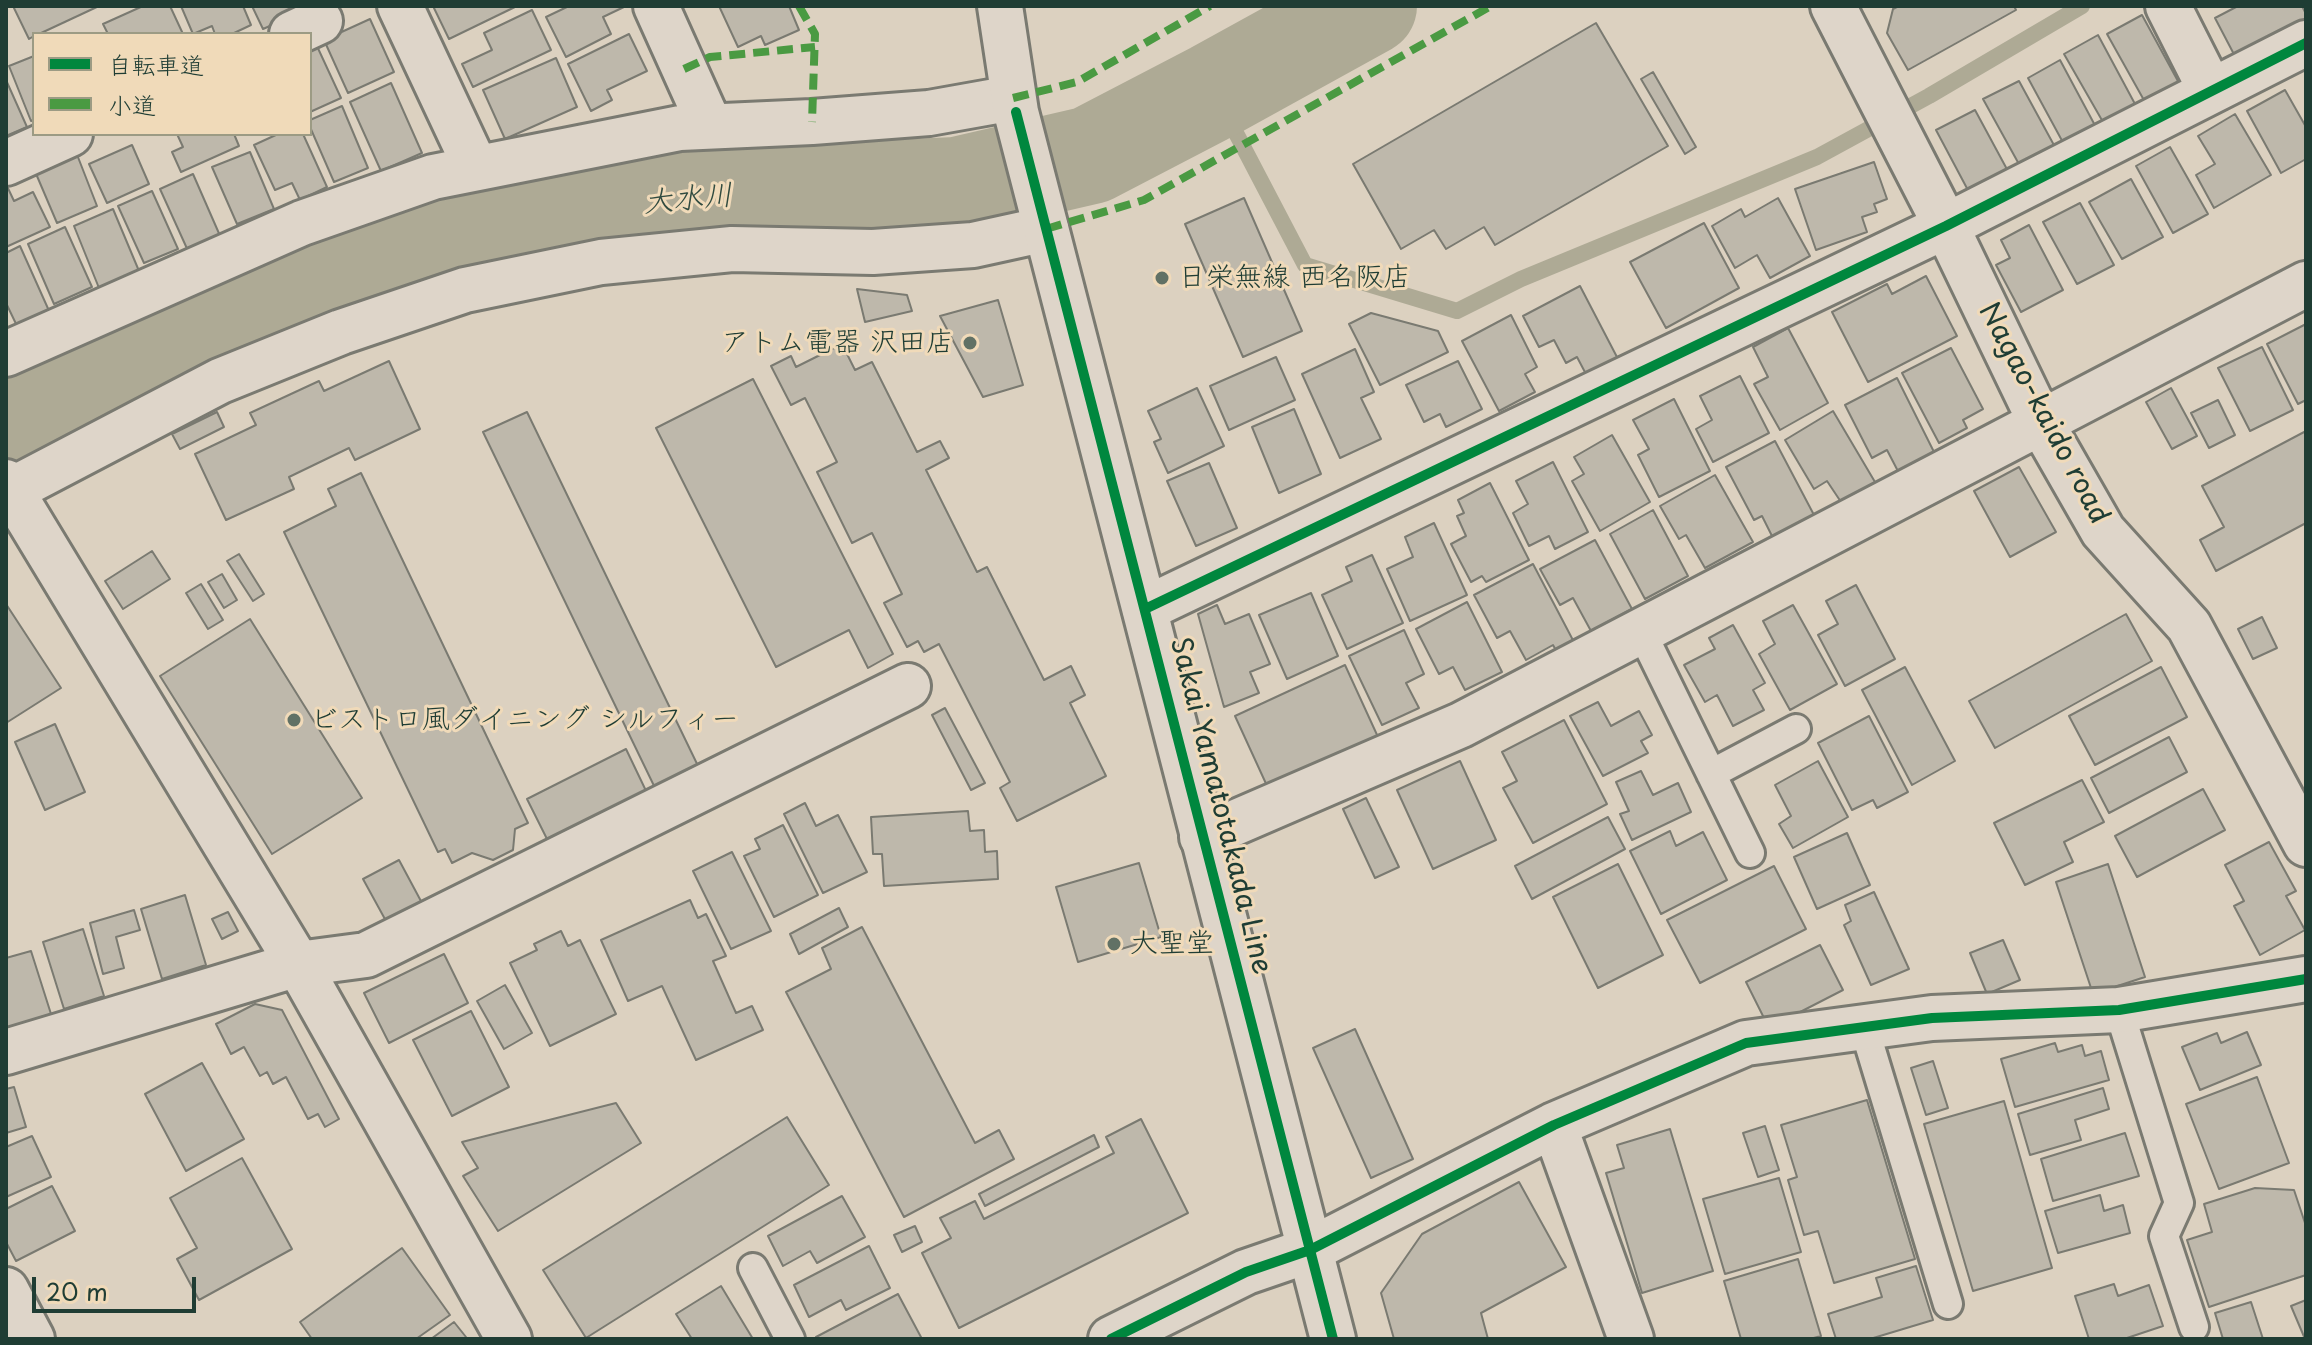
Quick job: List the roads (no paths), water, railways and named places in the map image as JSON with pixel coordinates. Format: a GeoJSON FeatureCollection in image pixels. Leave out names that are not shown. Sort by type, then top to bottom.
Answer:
{"type":"FeatureCollection","features":[{"type":"Feature","properties":{"kind":"street"},"geometry":{"type":"LineString","coordinates":[[400,6],[476,168]]}},
{"type":"Feature","properties":{"kind":"street"},"geometry":{"type":"LineString","coordinates":[[656,6],[710,126]]}},
{"type":"Feature","properties":{"kind":"street","name":"Sakai Yamatotakada Line"},"geometry":{"type":"LineString","coordinates":[[974,6],[1014,105]]}},
{"type":"Feature","properties":{"kind":"street","name":"Sakai Yamatotakada Line"},"geometry":{"type":"LineString","coordinates":[[1000,6],[1014,105],[1333,1339]]}},
{"type":"Feature","properties":{"kind":"street"},"geometry":{"type":"LineString","coordinates":[[2168,6],[2211,91]]}},
{"type":"Feature","properties":{"kind":"street","name":"Nagao-kaido road"},"geometry":{"type":"LineString","coordinates":[[1838,7],[2040,421],[2103,531],[2189,626],[2306,844]]}},
{"type":"Feature","properties":{"kind":"street"},"geometry":{"type":"LineString","coordinates":[[1145,609],[1946,226],[2306,43]]}},
{"type":"Feature","properties":{"kind":"street"},"geometry":{"type":"LineString","coordinates":[[6,354],[302,223],[433,177],[680,128],[812,122],[1014,105]]}},
{"type":"Feature","properties":{"kind":"street"},"geometry":{"type":"LineString","coordinates":[[6,163],[66,136]]}},
{"type":"Feature","properties":{"kind":"street"},"geometry":{"type":"LineString","coordinates":[[509,1339],[298,964],[8,489],[220,381],[341,332],[465,290],[615,260],[732,249],[873,252],[973,245],[1044,220]]}},
{"type":"Feature","properties":{"kind":"street"},"geometry":{"type":"LineString","coordinates":[[1202,837],[1461,725],[2306,284]]}},
{"type":"Feature","properties":{"kind":"street"},"geometry":{"type":"LineString","coordinates":[[6,1052],[298,964],[366,955],[908,686]]}},
{"type":"Feature","properties":{"kind":"street"},"geometry":{"type":"LineString","coordinates":[[1111,1339],[1246,1272],[1310,1250],[1554,1125],[1746,1043],[1932,1018],[2119,1010],[2306,979]]}},
{"type":"Feature","properties":{"kind":"street"},"geometry":{"type":"LineString","coordinates":[[1554,1125],[1631,1339]]}},
{"type":"Feature","properties":{"kind":"street"},"geometry":{"type":"LineString","coordinates":[[6,1290],[32,1339]]}},
{"type":"Feature","properties":{"kind":"lane"},"geometry":{"type":"LineString","coordinates":[[1641,631],[1750,853]]}},
{"type":"Feature","properties":{"kind":"lane"},"geometry":{"type":"LineString","coordinates":[[1711,774],[1796,729]]}},
{"type":"Feature","properties":{"kind":"lane"},"geometry":{"type":"LineString","coordinates":[[2119,1010],[2179,1203],[2164,1236],[2194,1327]]}},
{"type":"Feature","properties":{"kind":"lane"},"geometry":{"type":"LineString","coordinates":[[1864,1027],[1948,1304]]}},
{"type":"Feature","properties":{"kind":"lane"},"geometry":{"type":"LineString","coordinates":[[753,1268],[790,1339]]}},
{"type":"Feature","properties":{"kind":"waterway","name":"大水川"},"geometry":{"type":"LineString","coordinates":[[6,422],[308,290],[452,242],[557,216],[679,198],[957,186],[1091,155],[1368,6]]}},
{"type":"Feature","properties":{"kind":"waterway"},"geometry":{"type":"LineString","coordinates":[[1214,91],[1305,265],[1457,311],[1521,279],[1817,157],[1929,96],[2082,6]]}},
{"type":"Feature","properties":{"kind":"place","name":"日栄無線 西名阪店"},"geometry":{"type":"Point","coordinates":[1162,278]}},
{"type":"Feature","properties":{"kind":"place","name":"アトム電器 沢田店"},"geometry":{"type":"Point","coordinates":[970,343]}},
{"type":"Feature","properties":{"kind":"place","name":"ビストロ風ダイニング シルフィー"},"geometry":{"type":"Point","coordinates":[294,720]}},
{"type":"Feature","properties":{"kind":"place","name":"大聖堂"},"geometry":{"type":"Point","coordinates":[1114,944]}}]}
